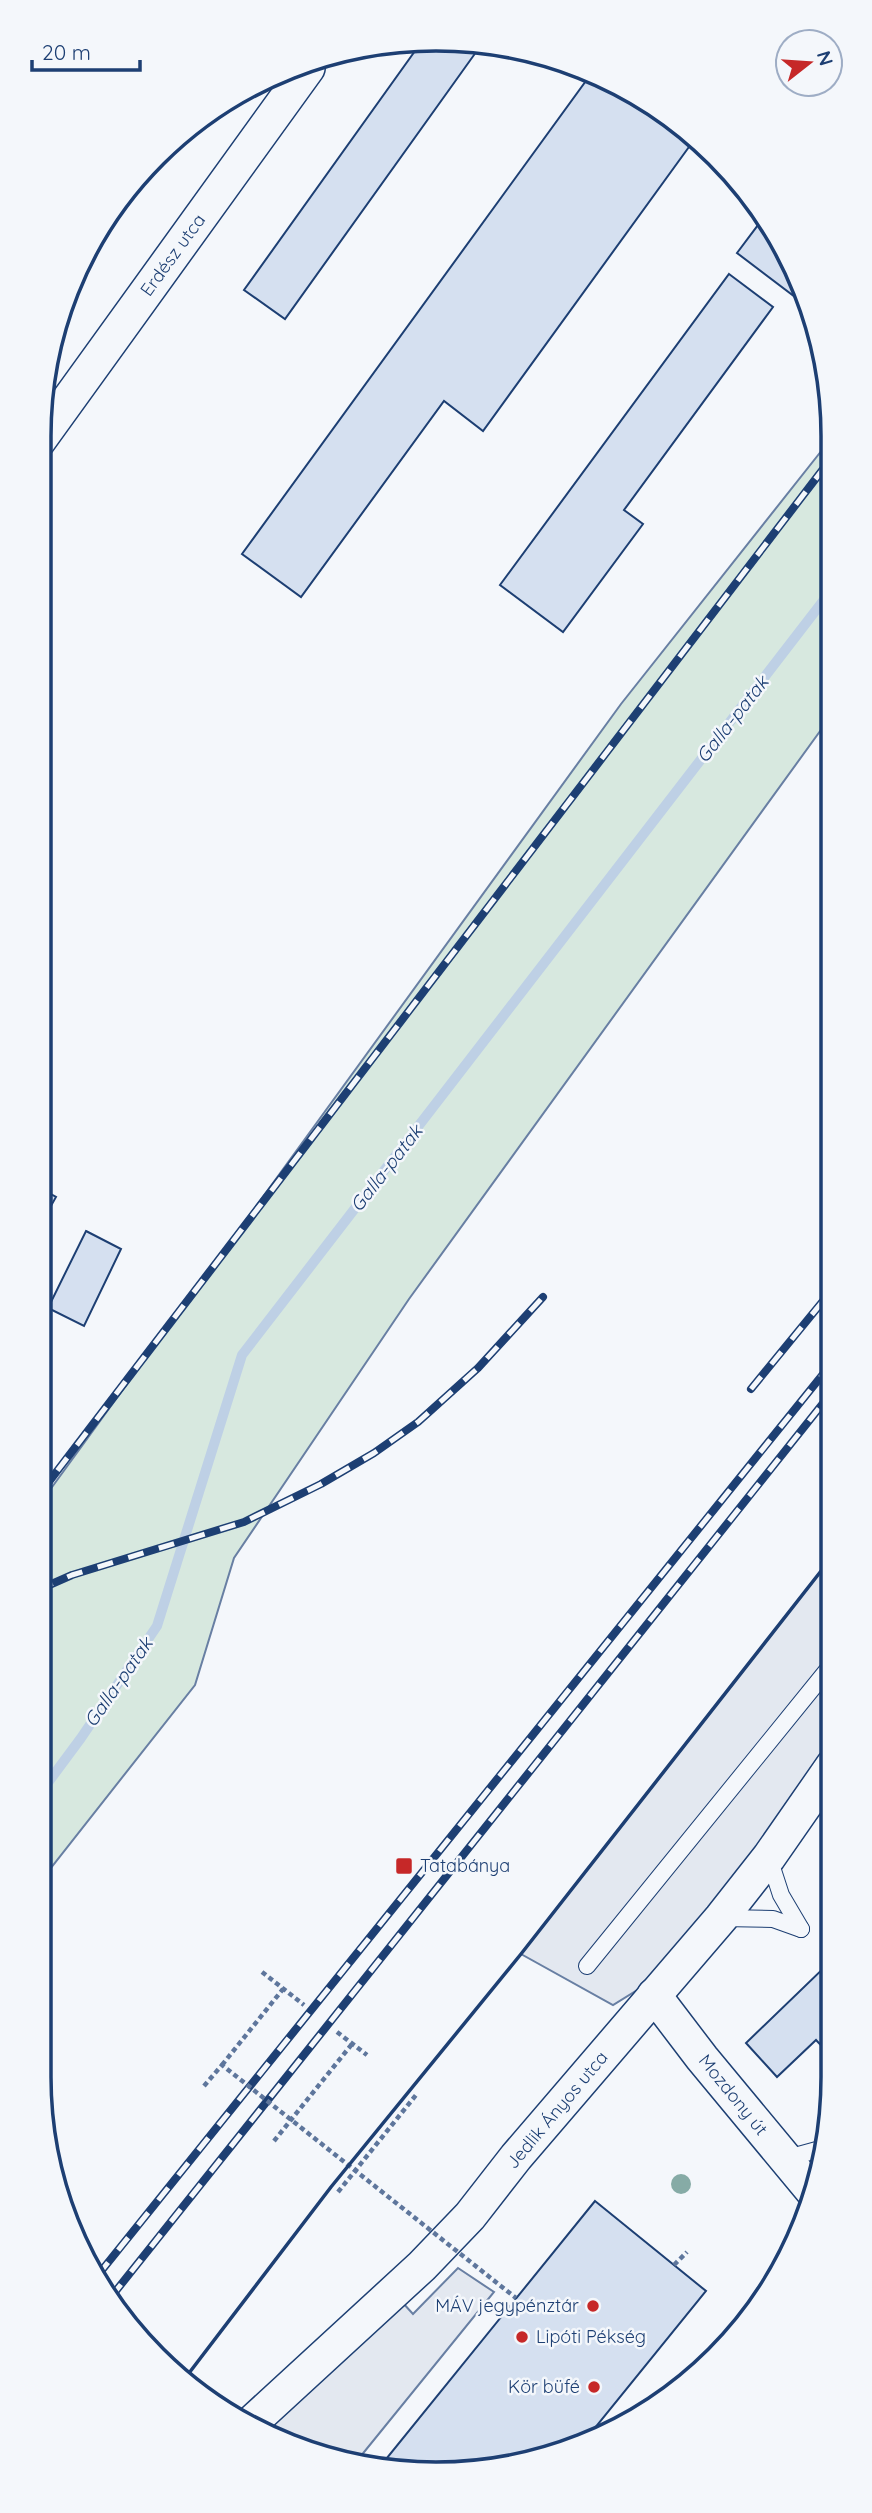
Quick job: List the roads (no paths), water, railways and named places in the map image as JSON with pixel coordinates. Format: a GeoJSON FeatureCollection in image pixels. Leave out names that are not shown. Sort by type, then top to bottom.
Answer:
{"type":"FeatureCollection","features":[{"type":"Feature","properties":{"kind":"street","name":"Erdész utca"},"geometry":{"type":"LineString","coordinates":[[52,423],[302,75]]}},
{"type":"Feature","properties":{"kind":"street","name":"Jedlik Ányos utca"},"geometry":{"type":"LineString","coordinates":[[257,2418],[422,2266],[470,2216],[516,2157],[721,1919],[769,1857],[821,1782]]}},
{"type":"Feature","properties":{"kind":"street","name":"Mozdony út"},"geometry":{"type":"LineString","coordinates":[[654,1995],[806,2184]]}},
{"type":"Feature","properties":{"kind":"lane"},"geometry":{"type":"LineString","coordinates":[[587,1966],[821,1677]]}},
{"type":"Feature","properties":{"kind":"lane"},"geometry":{"type":"LineString","coordinates":[[721,1919],[772,1919],[802,1929],[781,1895],[769,1857]]}},
{"type":"Feature","properties":{"kind":"lane"},"geometry":{"type":"LineString","coordinates":[[784,2159],[814,2151]]}},
{"type":"Feature","properties":{"kind":"waterway","name":"Galla-patak"},"geometry":{"type":"LineString","coordinates":[[51,1778],[157,1626],[242,1355],[821,604]]}},
{"type":"Feature","properties":{"kind":"railway"},"geometry":{"type":"LineString","coordinates":[[51,1479],[821,472]]}},
{"type":"Feature","properties":{"kind":"railway"},"geometry":{"type":"LineString","coordinates":[[51,1584],[72,1575],[244,1522],[321,1484],[374,1453],[418,1422],[478,1368],[543,1297]]}},
{"type":"Feature","properties":{"kind":"railway"},"geometry":{"type":"LineString","coordinates":[[751,1389],[821,1303]]}},
{"type":"Feature","properties":{"kind":"railway"},"geometry":{"type":"LineString","coordinates":[[102,2270],[821,1377]]}},
{"type":"Feature","properties":{"kind":"railway"},"geometry":{"type":"LineString","coordinates":[[116,2291],[821,1406]]}},
{"type":"Feature","properties":{"kind":"place","name":"Tatabánya"},"geometry":{"type":"Point","coordinates":[404,1866]}},
{"type":"Feature","properties":{"kind":"place","name":"MÁV jegypénztár"},"geometry":{"type":"Point","coordinates":[593,2306]}},
{"type":"Feature","properties":{"kind":"place","name":"Lipóti Pékség"},"geometry":{"type":"Point","coordinates":[522,2337]}},
{"type":"Feature","properties":{"kind":"place","name":"Kör büfé"},"geometry":{"type":"Point","coordinates":[594,2387]}}]}
